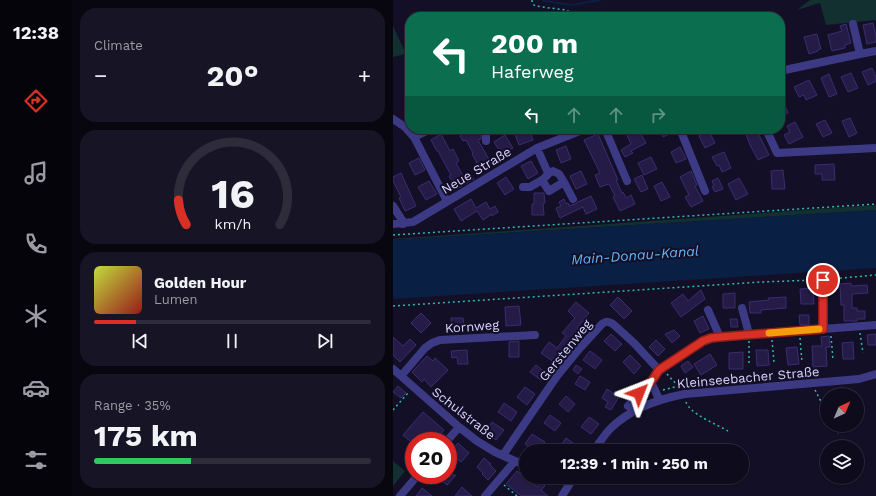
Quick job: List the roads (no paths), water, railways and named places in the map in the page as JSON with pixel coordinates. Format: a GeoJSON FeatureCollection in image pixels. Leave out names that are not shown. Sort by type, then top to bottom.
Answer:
{"type":"FeatureCollection","features":[{"type":"Feature","properties":{"kind":"street"},"geometry":{"type":"LineString","coordinates":[[853,24],[860,54]]}},
{"type":"Feature","properties":{"kind":"street"},"geometry":{"type":"LineString","coordinates":[[785,70],[876,51]]}},
{"type":"Feature","properties":{"kind":"street"},"geometry":{"type":"LineString","coordinates":[[393,119],[405,127]]}},
{"type":"Feature","properties":{"kind":"street"},"geometry":{"type":"LineString","coordinates":[[411,134],[447,202]]}},
{"type":"Feature","properties":{"kind":"street"},"geometry":{"type":"LineString","coordinates":[[414,138],[422,134]]}},
{"type":"Feature","properties":{"kind":"street"},"geometry":{"type":"LineString","coordinates":[[486,134],[486,141]]}},
{"type":"Feature","properties":{"kind":"street","name":"Neue Straße"},"geometry":{"type":"LineString","coordinates":[[393,224],[413,222],[537,148],[572,134]]}},
{"type":"Feature","properties":{"kind":"street"},"geometry":{"type":"LineString","coordinates":[[607,134],[627,181]]}},
{"type":"Feature","properties":{"kind":"street"},"geometry":{"type":"LineString","coordinates":[[682,134],[705,191]]}},
{"type":"Feature","properties":{"kind":"street"},"geometry":{"type":"LineString","coordinates":[[768,134],[777,153],[876,148]]}},
{"type":"Feature","properties":{"kind":"street"},"geometry":{"type":"LineString","coordinates":[[537,148],[548,173]]}},
{"type":"Feature","properties":{"kind":"street"},"geometry":{"type":"LineString","coordinates":[[523,186],[530,186],[542,180],[548,173],[553,171],[559,174],[573,199]]}},
{"type":"Feature","properties":{"kind":"street"},"geometry":{"type":"LineString","coordinates":[[542,180],[549,191],[564,182]]}},
{"type":"Feature","properties":{"kind":"street"},"geometry":{"type":"LineString","coordinates":[[393,206],[403,224]]}},
{"type":"Feature","properties":{"kind":"street"},"geometry":{"type":"LineString","coordinates":[[823,280],[826,329]]}},
{"type":"Feature","properties":{"kind":"street"},"geometry":{"type":"LineString","coordinates":[[742,308],[749,334]]}},
{"type":"Feature","properties":{"kind":"street"},"geometry":{"type":"LineString","coordinates":[[708,310],[720,337]]}},
{"type":"Feature","properties":{"kind":"street","name":"Gerstenweg"},"geometry":{"type":"LineString","coordinates":[[503,455],[557,376],[580,348],[605,322],[613,324],[661,369]]}},
{"type":"Feature","properties":{"kind":"street"},"geometry":{"type":"LineString","coordinates":[[628,406],[661,369],[703,341],[711,338],[876,325]]}},
{"type":"Feature","properties":{"kind":"street","name":"Kornweg"},"geometry":{"type":"LineString","coordinates":[[401,376],[425,348],[440,340],[535,335]]}},
{"type":"Feature","properties":{"kind":"street","name":"Schulstraße"},"geometry":{"type":"LineString","coordinates":[[393,369],[477,441],[495,452],[519,462]]}},
{"type":"Feature","properties":{"kind":"street","name":"Kleinseebacher Straße"},"geometry":{"type":"LineString","coordinates":[[598,444],[609,430],[628,414],[659,399],[685,394],[859,379],[876,374]]}},
{"type":"Feature","properties":{"kind":"street"},"geometry":{"type":"LineString","coordinates":[[651,382],[659,399]]}},
{"type":"Feature","properties":{"kind":"street"},"geometry":{"type":"LineString","coordinates":[[455,432],[459,427]]}},
{"type":"Feature","properties":{"kind":"street"},"geometry":{"type":"LineString","coordinates":[[485,496],[515,461]]}},
{"type":"Feature","properties":{"kind":"street"},"geometry":{"type":"LineString","coordinates":[[400,496],[410,484]]}},
{"type":"Feature","properties":{"kind":"street"},"geometry":{"type":"LineString","coordinates":[[562,496],[570,484]]}},
{"type":"Feature","properties":{"kind":"water","name":"Main-Donau-Kanal"},"geometry":{"type":"Polygon","coordinates":[[[876,210],[876,268],[393,299],[393,240],[876,210]]]}},
{"type":"Feature","properties":{"kind":"waterway"},"geometry":{"type":"LineString","coordinates":[[543,0],[572,5],[600,0]]}}]}
